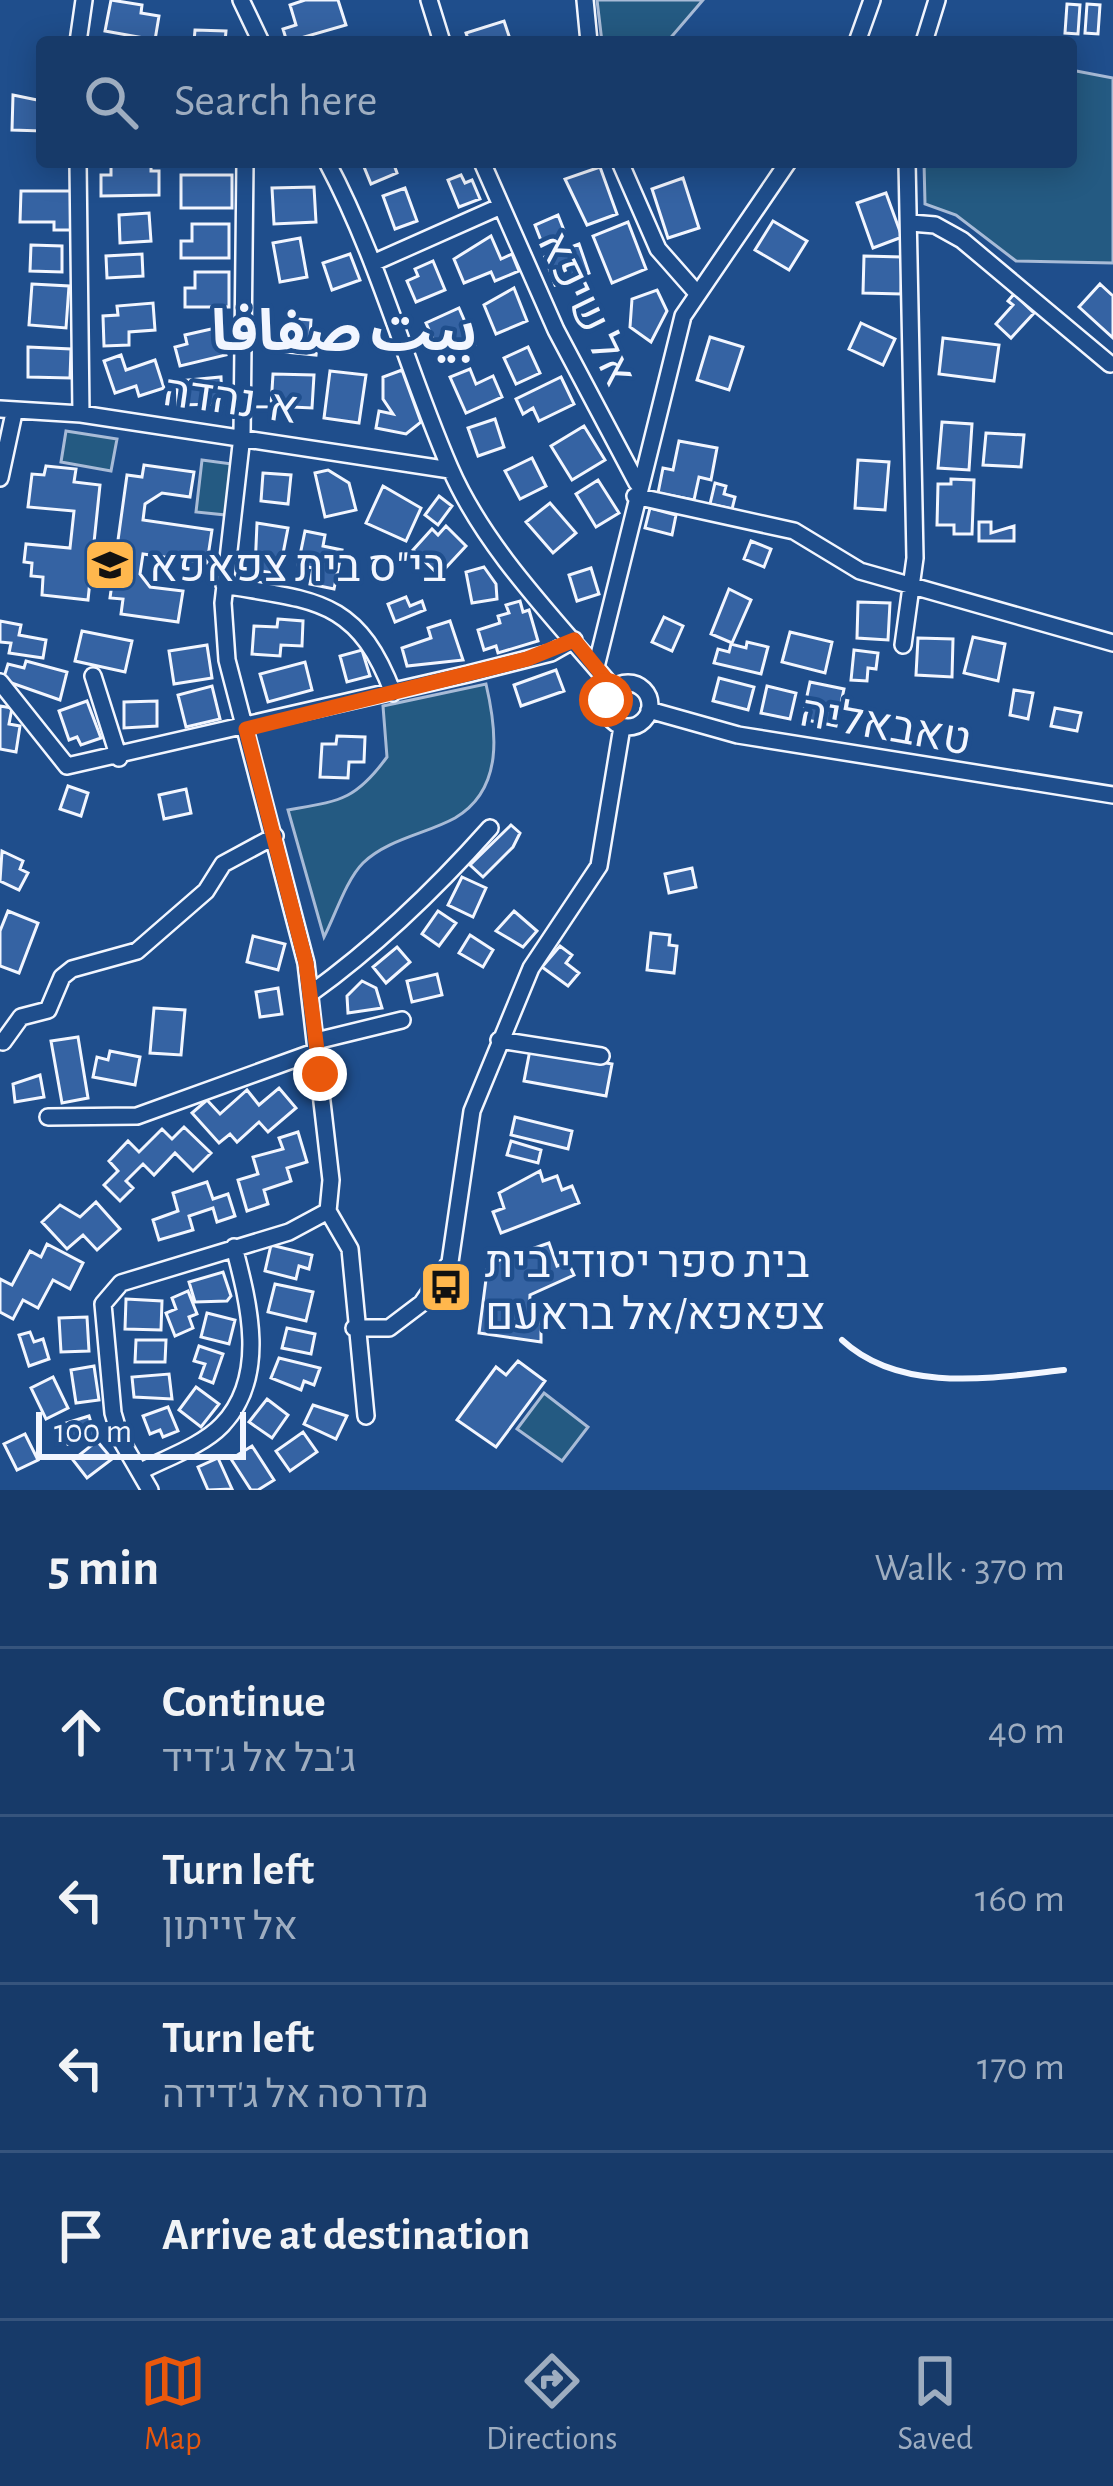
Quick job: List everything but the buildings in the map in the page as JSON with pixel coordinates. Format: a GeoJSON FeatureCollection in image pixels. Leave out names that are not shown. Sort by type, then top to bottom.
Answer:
{"type":"FeatureCollection","features":[{"type":"Feature","properties":{"kind":"street"},"geometry":{"type":"LineString","coordinates":[[79,36],[84,0]]}},
{"type":"Feature","properties":{"kind":"street"},"geometry":{"type":"LineString","coordinates":[[241,0],[257,36]]}},
{"type":"Feature","properties":{"kind":"street"},"geometry":{"type":"LineString","coordinates":[[429,0],[440,36]]}},
{"type":"Feature","properties":{"kind":"street"},"geometry":{"type":"LineString","coordinates":[[585,0],[588,36]]}},
{"type":"Feature","properties":{"kind":"street"},"geometry":{"type":"LineString","coordinates":[[859,36],[872,0]]}},
{"type":"Feature","properties":{"kind":"street"},"geometry":{"type":"LineString","coordinates":[[926,36],[937,0]]}},
{"type":"Feature","properties":{"kind":"street"},"geometry":{"type":"LineString","coordinates":[[246,17],[246,36]]}},
{"type":"Feature","properties":{"kind":"street"},"geometry":{"type":"LineString","coordinates":[[79,168],[81,414]]}},
{"type":"Feature","properties":{"kind":"street"},"geometry":{"type":"LineString","coordinates":[[245,168],[242,436],[224,585],[226,660],[274,836],[310,994],[331,1180],[328,1211],[350,1249],[366,1416]]}},
{"type":"Feature","properties":{"kind":"street"},"geometry":{"type":"LineString","coordinates":[[330,168],[374,263],[450,470],[506,556],[613,688]]}},
{"type":"Feature","properties":{"kind":"street","name":"אל שיפא"},"geometry":{"type":"LineString","coordinates":[[484,168],[636,490]]}},
{"type":"Feature","properties":{"kind":"street"},"geometry":{"type":"LineString","coordinates":[[623,168],[658,249],[695,291]]}},
{"type":"Feature","properties":{"kind":"street"},"geometry":{"type":"LineString","coordinates":[[596,667],[670,354],[695,291],[784,168]]}},
{"type":"Feature","properties":{"kind":"street"},"geometry":{"type":"LineString","coordinates":[[903,645],[911,583],[908,168]]}},
{"type":"Feature","properties":{"kind":"street"},"geometry":{"type":"LineString","coordinates":[[374,263],[499,206]]}},
{"type":"Feature","properties":{"kind":"street"},"geometry":{"type":"LineString","coordinates":[[911,223],[934,225],[962,240],[1110,364]]}},
{"type":"Feature","properties":{"kind":"street"},"geometry":{"type":"LineString","coordinates":[[0,478],[7,411]]}},
{"type":"Feature","properties":{"kind":"street","name":"א-נהדה"},"geometry":{"type":"LineString","coordinates":[[7,411],[81,414],[450,470]]}},
{"type":"Feature","properties":{"kind":"street"},"geometry":{"type":"LineString","coordinates":[[636,490],[794,531],[860,571],[1113,643]]}},
{"type":"Feature","properties":{"kind":"street"},"geometry":{"type":"LineString","coordinates":[[224,585],[315,603],[350,620],[373,645],[393,692]]}},
{"type":"Feature","properties":{"kind":"street"},"geometry":{"type":"LineString","coordinates":[[0,682],[67,766],[246,729],[539,656],[574,640]]}},
{"type":"Feature","properties":{"kind":"street"},"geometry":{"type":"LineString","coordinates":[[93,676],[119,758]]}},
{"type":"Feature","properties":{"kind":"street"},"geometry":{"type":"LineString","coordinates":[[613,688],[640,686],[650,710],[642,722],[622,728]]}},
{"type":"Feature","properties":{"kind":"street"},"geometry":{"type":"LineString","coordinates":[[613,688],[605,707],[610,720],[622,728]]}},
{"type":"Feature","properties":{"kind":"street","name":"טאבאליה"},"geometry":{"type":"LineString","coordinates":[[650,710],[738,735],[1113,795]]}},
{"type":"Feature","properties":{"kind":"street"},"geometry":{"type":"LineString","coordinates":[[354,1328],[389,1328],[422,1303],[442,1277],[455,1241],[472,1111],[531,968],[599,866],[622,728]]}},
{"type":"Feature","properties":{"kind":"street"},"geometry":{"type":"LineString","coordinates":[[310,994],[391,933],[490,828]]}},
{"type":"Feature","properties":{"kind":"street"},"geometry":{"type":"LineString","coordinates":[[4,1042],[21,1017],[48,1010],[62,977],[72,969],[136,951],[206,891],[223,864],[274,836]]}},
{"type":"Feature","properties":{"kind":"street"},"geometry":{"type":"LineString","coordinates":[[48,1118],[137,1115],[316,1046],[402,1020]]}},
{"type":"Feature","properties":{"kind":"street"},"geometry":{"type":"LineString","coordinates":[[499,1040],[601,1056]]}},
{"type":"Feature","properties":{"kind":"street"},"geometry":{"type":"LineString","coordinates":[[150,1490],[121,1439],[113,1413],[103,1304],[121,1282],[289,1232],[328,1211]]}},
{"type":"Feature","properties":{"kind":"street"},"geometry":{"type":"LineString","coordinates":[[141,1471],[220,1428],[243,1387],[252,1330],[234,1247]]}},
{"type":"Feature","properties":{"kind":"shaded area"},"geometry":{"type":"Polygon","coordinates":[[[597,0],[703,0],[672,36],[601,36],[597,0]]]}},
{"type":"Feature","properties":{"kind":"shaded area"},"geometry":{"type":"Polygon","coordinates":[[[1077,71],[1113,78],[1113,263],[1016,261],[956,215],[925,204],[924,168],[1077,168],[1077,71]]]}},
{"type":"Feature","properties":{"kind":"shaded area"},"geometry":{"type":"Polygon","coordinates":[[[66,431],[117,439],[111,471],[61,462],[66,431]]]}},
{"type":"Feature","properties":{"kind":"shaded area"},"geometry":{"type":"Polygon","coordinates":[[[202,460],[232,464],[226,515],[196,512],[202,460]]]}},
{"type":"Feature","properties":{"kind":"shaded area"},"geometry":{"type":"Polygon","coordinates":[[[486,684],[494,739],[482,791],[455,818],[384,848],[363,863],[324,937],[288,810],[345,797],[376,772],[387,757],[383,706],[486,684]]]}},
{"type":"Feature","properties":{"kind":"shaded area"},"geometry":{"type":"Polygon","coordinates":[[[544,1393],[588,1427],[562,1461],[517,1429],[544,1393]]]}},
{"type":"Feature","properties":{"kind":"wall"},"geometry":{"type":"LineString","coordinates":[[842,1340],[891,1369],[919,1375],[977,1378],[1064,1370]]}},
{"type":"Feature","properties":{"kind":"place","name":"בי\"ס בית צפאפא"},"geometry":{"type":"Point","coordinates":[110,565]}},
{"type":"Feature","properties":{"kind":"place","name":"בית ספר יסודי בית צפאפא/אל בראעם"},"geometry":{"type":"Point","coordinates":[446,1287]}},
{"type":"Feature","properties":{"kind":"district","name":"بيت صفافا"},"geometry":{"type":"Point","coordinates":[344,330]}},
{"type":"Feature","properties":{"kind":"route"},"geometry":{"type":"LineString","coordinates":[[320,1074],[306,963],[246,729],[527,659],[574,640],[613,688],[606,700]]}}]}
